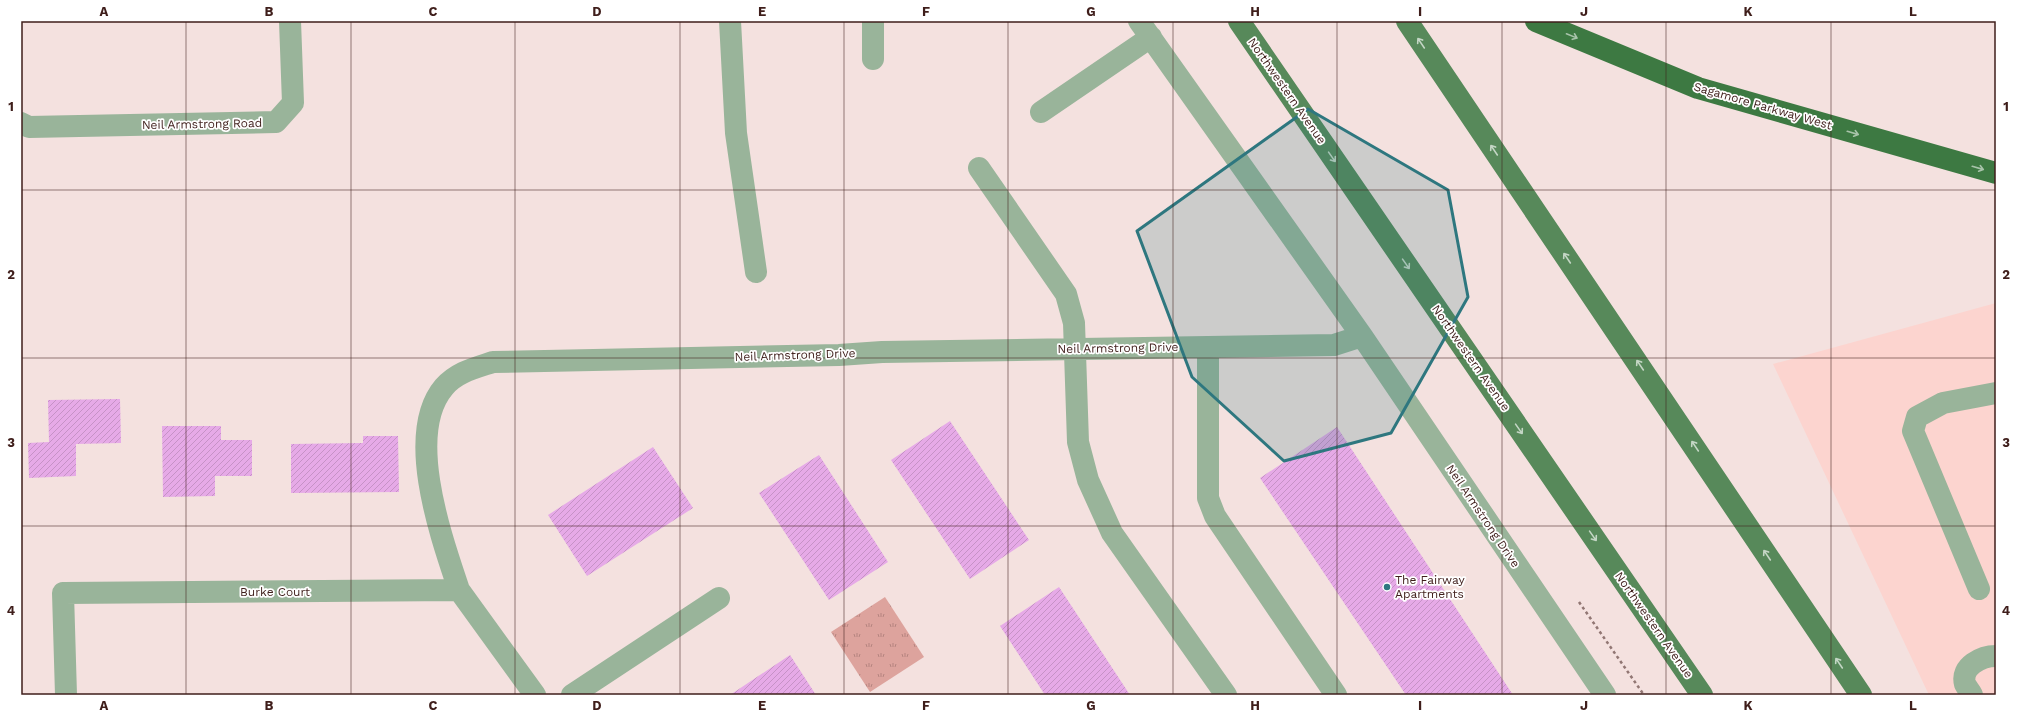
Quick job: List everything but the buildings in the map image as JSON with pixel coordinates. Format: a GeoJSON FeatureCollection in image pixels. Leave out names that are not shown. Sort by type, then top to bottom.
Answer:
{"type":"FeatureCollection","features":[{"type":"Feature","properties":{"kind":"highway","name":"Sagamore Parkway West"},"geometry":{"type":"LineString","coordinates":[[1536,21],[1698,88],[1996,173]]}},
{"type":"Feature","properties":{"kind":"main road","name":"Northwestern Avenue"},"geometry":{"type":"LineString","coordinates":[[1239,21],[1702,695]]}},
{"type":"Feature","properties":{"kind":"main road"},"geometry":{"type":"LineString","coordinates":[[1407,21],[1861,695]]}},
{"type":"Feature","properties":{"kind":"street","name":"Neil Armstrong Road"},"geometry":{"type":"LineString","coordinates":[[21,123],[29,127],[276,122],[293,103],[290,21]]}},
{"type":"Feature","properties":{"kind":"street"},"geometry":{"type":"LineString","coordinates":[[730,21],[736,133],[756,272]]}},
{"type":"Feature","properties":{"kind":"street"},"geometry":{"type":"LineString","coordinates":[[873,21],[873,59]]}},
{"type":"Feature","properties":{"kind":"street"},"geometry":{"type":"LineString","coordinates":[[1041,112],[1145,29]]}},
{"type":"Feature","properties":{"kind":"street","name":"Neil Armstrong Drive"},"geometry":{"type":"LineString","coordinates":[[1145,29],[1362,336],[1605,695]]}},
{"type":"Feature","properties":{"kind":"street"},"geometry":{"type":"LineString","coordinates":[[979,168],[1066,294],[1074,323],[1078,442],[1088,480],[1112,533],[1226,695]]}},
{"type":"Feature","properties":{"kind":"street","name":"Neil Armstrong Drive"},"geometry":{"type":"LineString","coordinates":[[459,590],[439,530],[431,495],[426,441],[433,407],[444,387],[466,370],[493,362],[839,355],[882,352],[1334,344],[1362,336]]}},
{"type":"Feature","properties":{"kind":"street"},"geometry":{"type":"LineString","coordinates":[[1208,347],[1208,498],[1215,516],[1336,695]]}},
{"type":"Feature","properties":{"kind":"street"},"geometry":{"type":"LineString","coordinates":[[1979,589],[1913,431],[1918,417],[1943,403],[1996,393]]}},
{"type":"Feature","properties":{"kind":"street"},"geometry":{"type":"LineString","coordinates":[[459,590],[535,695]]}},
{"type":"Feature","properties":{"kind":"street","name":"Burke Court"},"geometry":{"type":"LineString","coordinates":[[66,695],[63,593],[459,590]]}},
{"type":"Feature","properties":{"kind":"street"},"geometry":{"type":"LineString","coordinates":[[572,695],[719,598]]}},
{"type":"Feature","properties":{"kind":"street"},"geometry":{"type":"LineString","coordinates":[[1972,695],[1965,683],[1967,669],[1974,662],[1990,656],[1996,656]]}},
{"type":"Feature","properties":{"kind":"highlighted area"},"geometry":{"type":"Polygon","coordinates":[[[1308,109],[1448,190],[1468,297],[1391,433],[1284,461],[1192,377],[1137,231],[1308,109]]]}},
{"type":"Feature","properties":{"kind":"shaded area"},"geometry":{"type":"Polygon","coordinates":[[[1996,303],[1996,695],[1929,695],[1773,364],[1996,303]]]}},
{"type":"Feature","properties":{"kind":"green space"},"geometry":{"type":"Polygon","coordinates":[[[885,597],[924,657],[870,692],[831,632],[885,597]]]}},
{"type":"Feature","properties":{"kind":"place","name":"The Fairway Apartments"},"geometry":{"type":"Point","coordinates":[1387,587]}}]}
